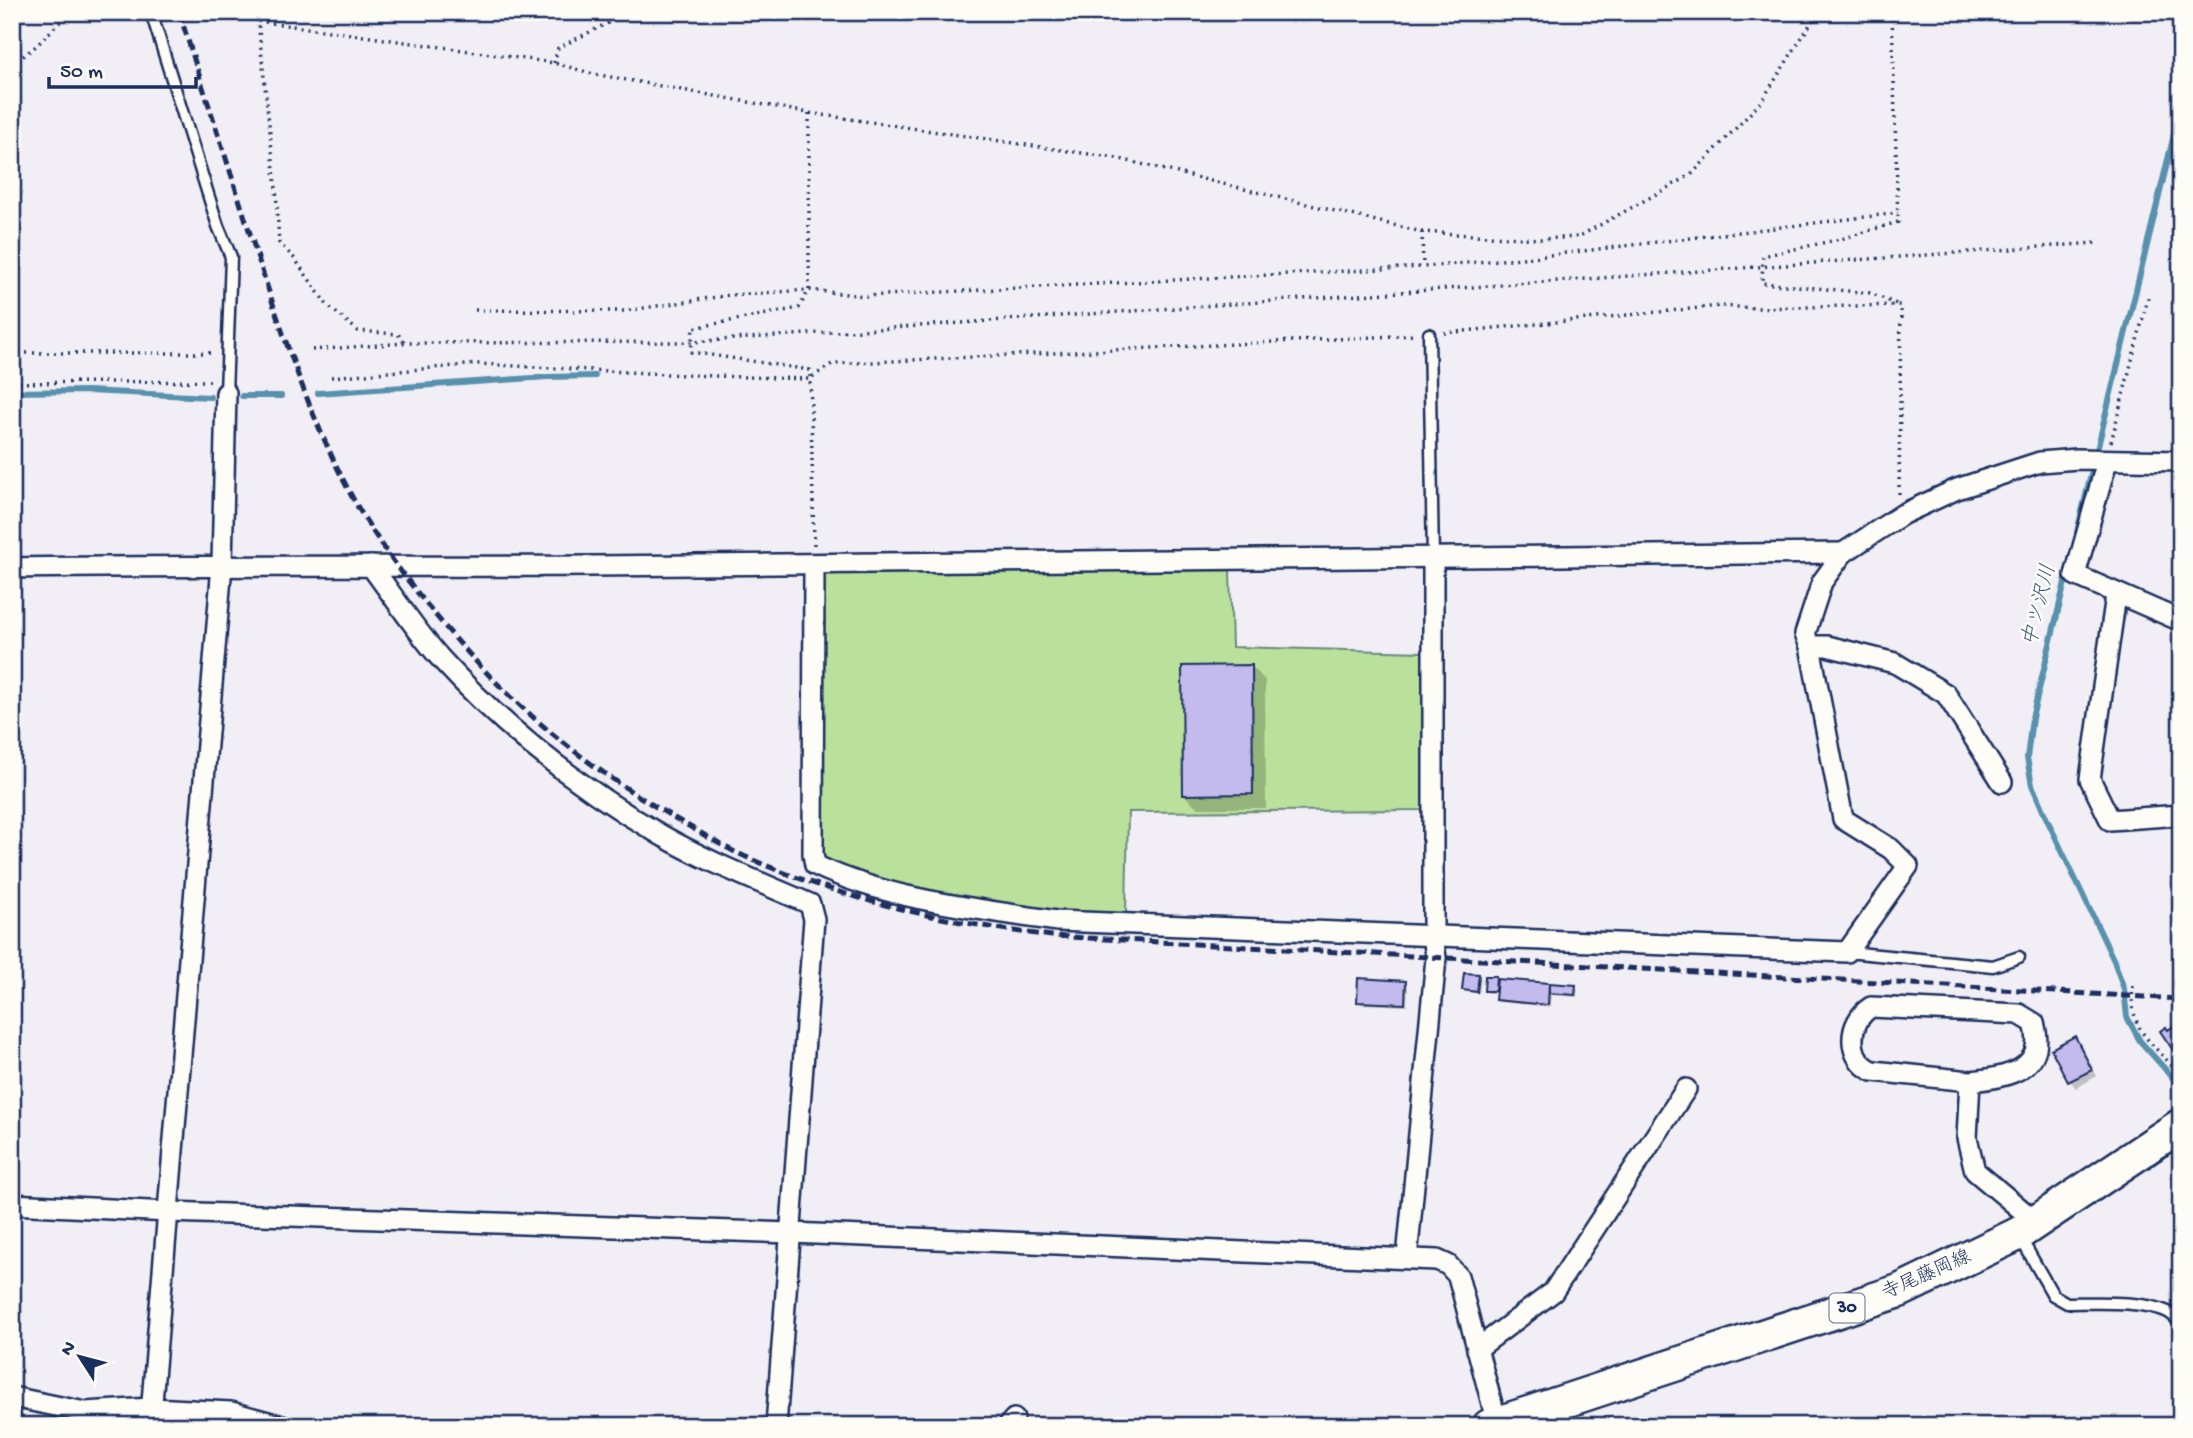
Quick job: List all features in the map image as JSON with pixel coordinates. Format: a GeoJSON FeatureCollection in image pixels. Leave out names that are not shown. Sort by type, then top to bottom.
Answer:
{"type":"FeatureCollection","features":[{"type":"Feature","properties":{"kind":"main road","name":"寺尾藤岡線"},"geometry":{"type":"LineString","coordinates":[[1493,1424],[1899,1291],[2027,1228],[2178,1126]]}},
{"type":"Feature","properties":{"kind":"street"},"geometry":{"type":"LineString","coordinates":[[150,1417],[222,565],[225,387]]}},
{"type":"Feature","properties":{"kind":"street"},"geometry":{"type":"LineString","coordinates":[[814,564],[815,865],[881,888],[963,907],[1057,921],[1847,952],[1908,866],[1891,849],[1843,819],[1810,646],[1805,634],[1822,582],[1843,553],[1903,514],[1957,489],[2040,462],[2077,459],[2181,461]]}},
{"type":"Feature","properties":{"kind":"street"},"geometry":{"type":"LineString","coordinates":[[2106,461],[2075,575],[2181,621]]}},
{"type":"Feature","properties":{"kind":"street"},"geometry":{"type":"LineString","coordinates":[[12,568],[1433,559],[1843,553]]}},
{"type":"Feature","properties":{"kind":"street"},"geometry":{"type":"LineString","coordinates":[[1407,1258],[1436,958],[1433,936],[1433,559]]}},
{"type":"Feature","properties":{"kind":"street"},"geometry":{"type":"LineString","coordinates":[[371,566],[440,657],[480,699],[522,737],[589,788],[661,835],[810,904],[814,919],[776,1426]]}},
{"type":"Feature","properties":{"kind":"street"},"geometry":{"type":"LineString","coordinates":[[2116,595],[2090,779],[2110,820],[2181,815]]}},
{"type":"Feature","properties":{"kind":"street"},"geometry":{"type":"LineString","coordinates":[[1810,646],[1827,646],[1895,663],[1945,694],[2002,782]]}},
{"type":"Feature","properties":{"kind":"street"},"geometry":{"type":"LineString","coordinates":[[1871,1007],[2019,1014],[2034,1023],[2038,1035],[2036,1051],[2028,1063],[2001,1079],[1970,1081],[1873,1071],[1864,1067],[1857,1060],[1854,1049],[1855,1023],[1871,1007]]}},
{"type":"Feature","properties":{"kind":"street"},"geometry":{"type":"LineString","coordinates":[[1970,1081],[1967,1138],[1975,1171],[2027,1228]]}},
{"type":"Feature","properties":{"kind":"street"},"geometry":{"type":"LineString","coordinates":[[1477,1349],[1553,1292],[1686,1089]]}},
{"type":"Feature","properties":{"kind":"street"},"geometry":{"type":"LineString","coordinates":[[12,1204],[1437,1260],[1448,1265],[1458,1276],[1493,1424]]}},
{"type":"Feature","properties":{"kind":"street"},"geometry":{"type":"LineString","coordinates":[[12,1397],[85,1412],[150,1417],[231,1412],[283,1426]]}},
{"type":"Feature","properties":{"kind":"lane"},"geometry":{"type":"LineString","coordinates":[[151,12],[218,226],[231,257],[225,387]]}},
{"type":"Feature","properties":{"kind":"lane"},"geometry":{"type":"LineString","coordinates":[[1429,334],[1433,559]]}},
{"type":"Feature","properties":{"kind":"lane"},"geometry":{"type":"LineString","coordinates":[[1847,952],[1993,966],[2019,957]]}},
{"type":"Feature","properties":{"kind":"lane"},"geometry":{"type":"LineString","coordinates":[[2027,1228],[2053,1296],[2059,1300],[2067,1303],[2159,1310],[2170,1313],[2181,1323]]}},
{"type":"Feature","properties":{"kind":"path"},"geometry":{"type":"LineString","coordinates":[[12,65],[36,46],[70,12]]}},
{"type":"Feature","properties":{"kind":"path"},"geometry":{"type":"LineString","coordinates":[[257,12],[276,188],[279,243],[295,259],[327,305],[358,331],[398,334],[405,343]]}},
{"type":"Feature","properties":{"kind":"path"},"geometry":{"type":"LineString","coordinates":[[554,63],[558,48],[630,12]]}},
{"type":"Feature","properties":{"kind":"path"},"geometry":{"type":"LineString","coordinates":[[258,21],[554,63],[594,74],[809,113],[1116,158],[1422,232],[1540,239],[1578,237],[1691,175],[1761,102],[1818,12]]}},
{"type":"Feature","properties":{"kind":"path"},"geometry":{"type":"LineString","coordinates":[[1892,12],[1898,222],[1845,238],[1762,256],[1761,265],[1762,283],[1870,293],[1901,305]]}},
{"type":"Feature","properties":{"kind":"path"},"geometry":{"type":"LineString","coordinates":[[809,113],[809,290],[799,308],[693,328],[691,352],[810,370],[814,564]]}},
{"type":"Feature","properties":{"kind":"path"},"geometry":{"type":"LineString","coordinates":[[475,310],[624,311],[730,295],[809,290],[865,296],[1423,267],[1533,257],[1898,213]]}},
{"type":"Feature","properties":{"kind":"path"},"geometry":{"type":"LineString","coordinates":[[1422,232],[1423,267]]}},
{"type":"Feature","properties":{"kind":"path"},"geometry":{"type":"LineString","coordinates":[[312,350],[405,343],[692,342],[2097,243]]}},
{"type":"Feature","properties":{"kind":"path"},"geometry":{"type":"LineString","coordinates":[[2106,461],[2148,298]]}},
{"type":"Feature","properties":{"kind":"path"},"geometry":{"type":"LineString","coordinates":[[331,377],[478,364],[809,379],[832,364],[1429,334],[1720,306],[1755,308],[1901,305]]}},
{"type":"Feature","properties":{"kind":"path"},"geometry":{"type":"LineString","coordinates":[[1901,305],[1899,493],[1903,514]]}},
{"type":"Feature","properties":{"kind":"path"},"geometry":{"type":"LineString","coordinates":[[12,354],[227,352]]}},
{"type":"Feature","properties":{"kind":"path"},"geometry":{"type":"LineString","coordinates":[[12,383],[225,387]]}},
{"type":"Feature","properties":{"kind":"path"},"geometry":{"type":"LineString","coordinates":[[2133,986],[2133,1011],[2145,1038],[2181,1077]]}},
{"type":"Feature","properties":{"kind":"green space"},"geometry":{"type":"Polygon","coordinates":[[[1230,570],[1232,647],[1423,652],[1425,810],[1128,812],[1126,913],[1039,912],[939,897],[831,865],[823,859],[823,571],[1230,570]]]}},
{"type":"Feature","properties":{"kind":"building"},"geometry":{"type":"Polygon","coordinates":[[[1252,665],[1253,794],[1183,795],[1182,666],[1252,665]]]}},
{"type":"Feature","properties":{"kind":"building"},"geometry":{"type":"Polygon","coordinates":[[[1464,973],[1479,974],[1477,992],[1462,990],[1464,973]]]}},
{"type":"Feature","properties":{"kind":"building"},"geometry":{"type":"Polygon","coordinates":[[[1485,976],[1496,976],[1495,991],[1484,991],[1485,976]]]}},
{"type":"Feature","properties":{"kind":"building"},"geometry":{"type":"Polygon","coordinates":[[[1358,978],[1406,981],[1405,1004],[1357,1002],[1358,978]]]}},
{"type":"Feature","properties":{"kind":"building"},"geometry":{"type":"Polygon","coordinates":[[[1497,979],[1549,983],[1548,1005],[1495,1000],[1497,979]]]}},
{"type":"Feature","properties":{"kind":"building"},"geometry":{"type":"Polygon","coordinates":[[[1549,983],[1576,985],[1575,995],[1549,993],[1549,983]]]}},
{"type":"Feature","properties":{"kind":"building"},"geometry":{"type":"Polygon","coordinates":[[[2181,1021],[2181,1062],[2160,1031],[2166,1027],[2168,1030],[2181,1021]]]}},
{"type":"Feature","properties":{"kind":"building"},"geometry":{"type":"Polygon","coordinates":[[[2075,1036],[2092,1070],[2068,1082],[2051,1049],[2075,1036]]]}},
{"type":"Feature","properties":{"kind":"building"},"geometry":{"type":"Polygon","coordinates":[[[12,1409],[18,1409],[19,1426],[12,1426],[12,1409]]]}},
{"type":"Feature","properties":{"kind":"waterway","name":"中ツ沢川"},"geometry":{"type":"LineString","coordinates":[[2077,532],[2181,106]]}},
{"type":"Feature","properties":{"kind":"waterway"},"geometry":{"type":"LineString","coordinates":[[318,393],[595,376]]}},
{"type":"Feature","properties":{"kind":"waterway"},"geometry":{"type":"LineString","coordinates":[[12,392],[88,391],[210,397]]}},
{"type":"Feature","properties":{"kind":"waterway"},"geometry":{"type":"LineString","coordinates":[[242,396],[281,396]]}},
{"type":"Feature","properties":{"kind":"waterway","name":"中ツ沢川"},"geometry":{"type":"LineString","coordinates":[[2068,570],[2032,718],[2027,758],[2032,785],[2114,961],[2124,989],[2127,1017],[2140,1041],[2181,1087]]}},
{"type":"Feature","properties":{"kind":"railway"},"geometry":{"type":"LineString","coordinates":[[179,12],[297,373],[335,464],[378,540],[461,645],[518,704],[613,779],[738,853],[820,886],[896,908],[934,917],[1052,936],[2181,999]]}}]}
